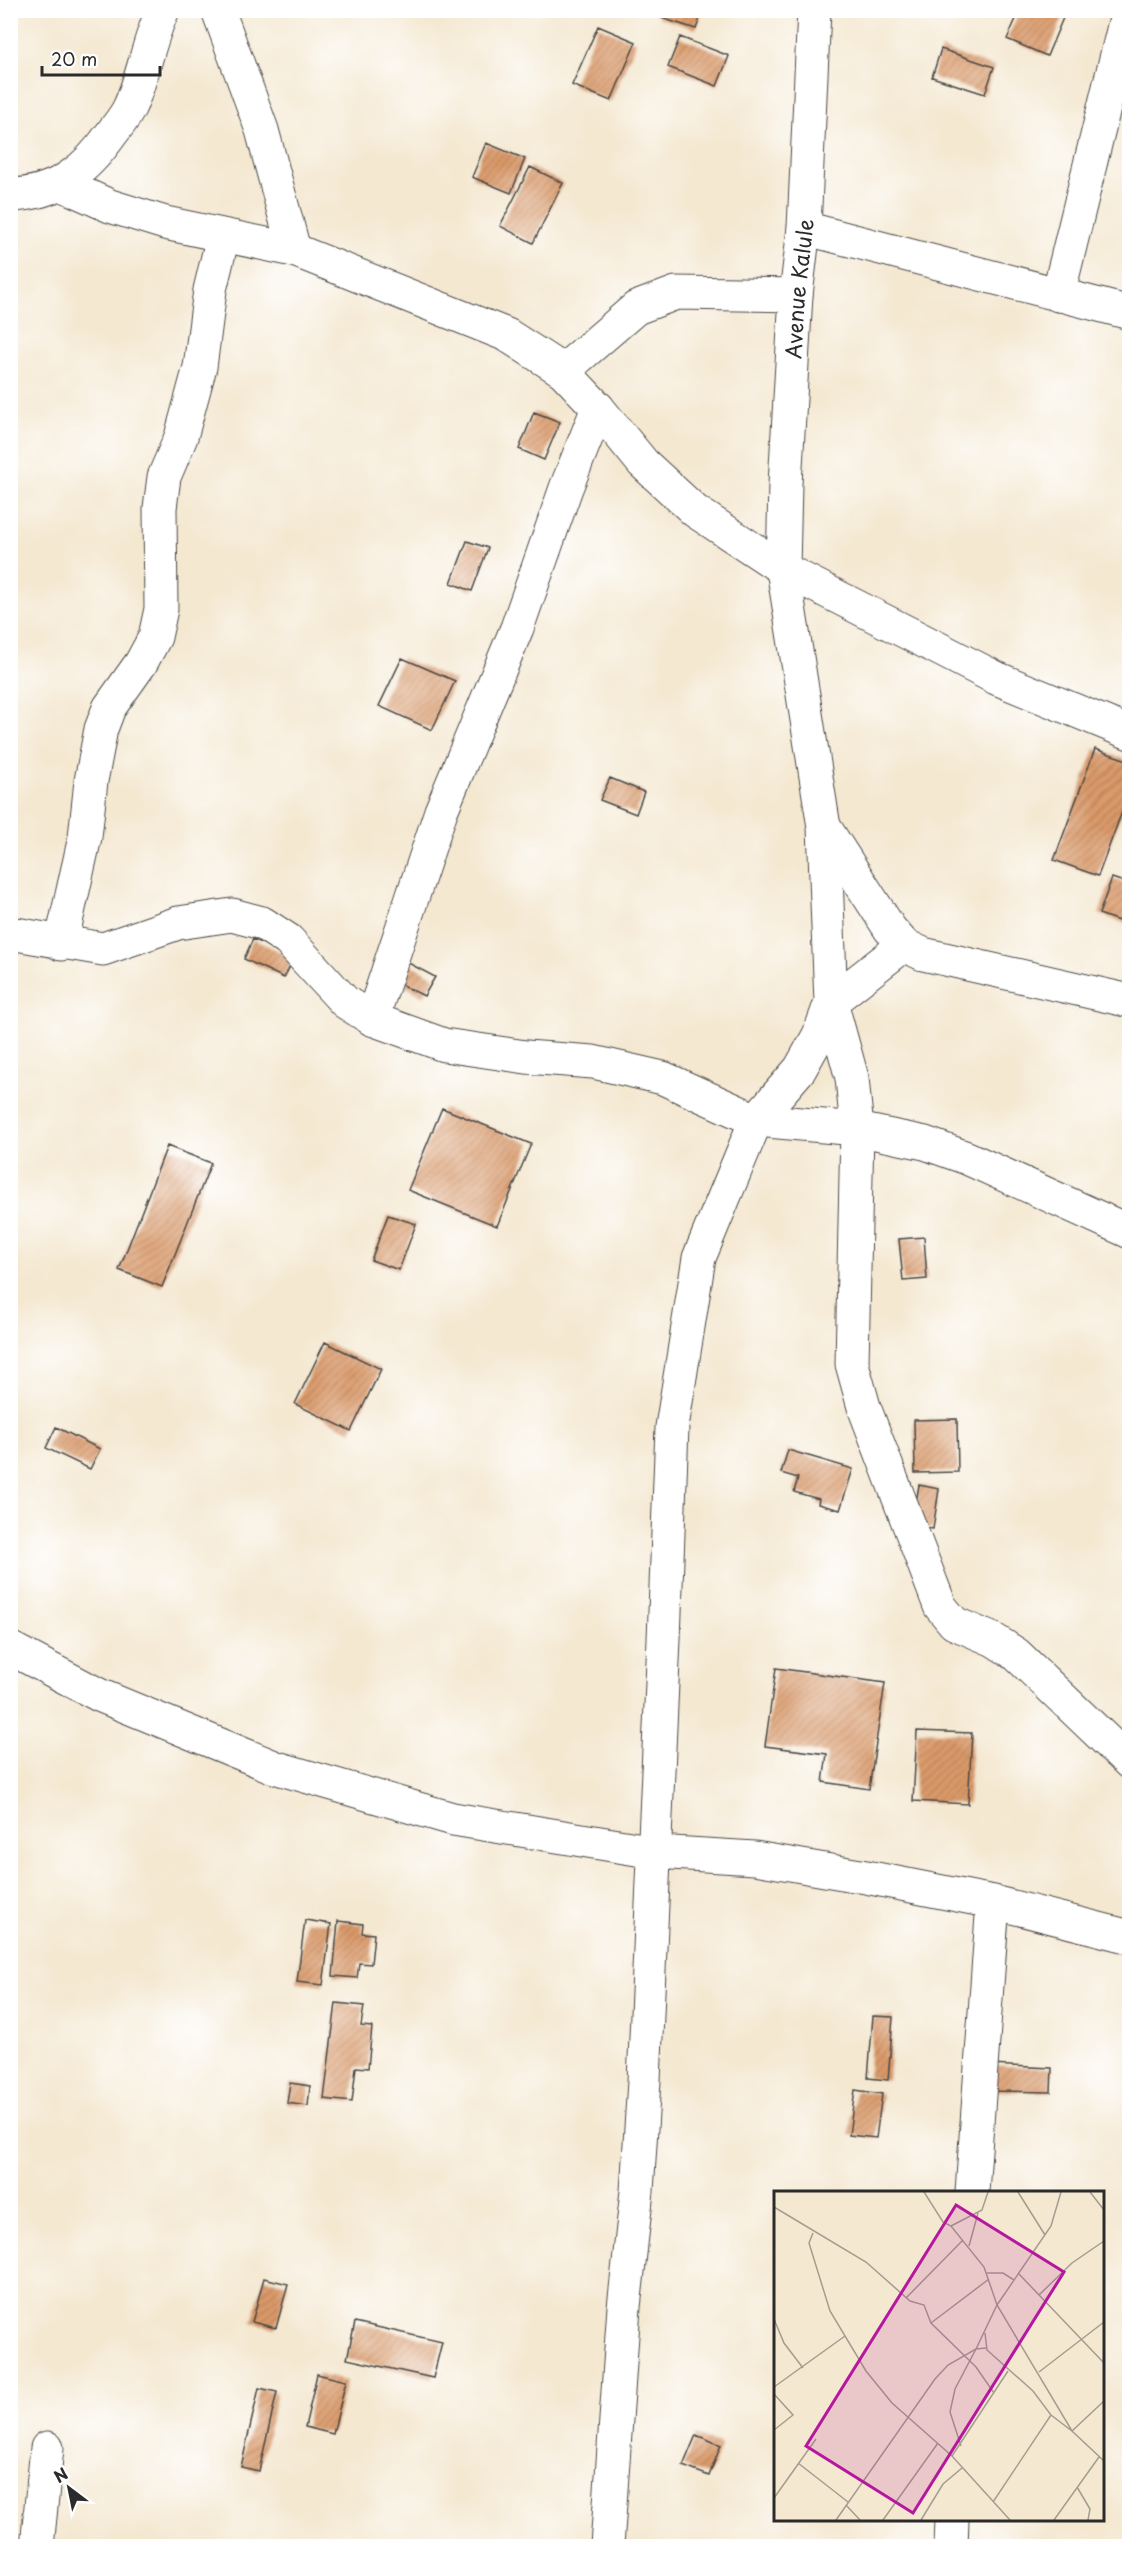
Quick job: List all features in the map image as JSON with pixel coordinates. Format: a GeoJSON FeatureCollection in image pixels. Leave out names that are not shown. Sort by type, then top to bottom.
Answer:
{"type":"FeatureCollection","features":[{"type":"Feature","properties":{"kind":"street"},"geometry":{"type":"LineString","coordinates":[[10,195],[30,194],[61,184],[97,154],[130,108],[156,25],[163,10]]}},
{"type":"Feature","properties":{"kind":"street"},"geometry":{"type":"LineString","coordinates":[[218,10],[262,130],[294,250]]}},
{"type":"Feature","properties":{"kind":"street","name":"Avenue Kalule"},"geometry":{"type":"LineString","coordinates":[[814,10],[804,228],[796,295],[785,484],[783,569],[824,827],[831,1002]]}},
{"type":"Feature","properties":{"kind":"street"},"geometry":{"type":"LineString","coordinates":[[1058,295],[1128,10]]}},
{"type":"Feature","properties":{"kind":"street"},"geometry":{"type":"LineString","coordinates":[[61,184],[110,206],[165,223],[294,250],[507,335],[563,371],[598,408],[643,464],[695,511],[783,569],[996,678],[1130,733]]}},
{"type":"Feature","properties":{"kind":"street"},"geometry":{"type":"LineString","coordinates":[[804,228],[1130,312]]}},
{"type":"Feature","properties":{"kind":"street"},"geometry":{"type":"LineString","coordinates":[[61,944],[85,837],[91,781],[101,729],[109,708],[141,663],[155,637],[161,609],[160,508],[164,477],[181,436],[200,367],[210,290],[223,236]]}},
{"type":"Feature","properties":{"kind":"street"},"geometry":{"type":"LineString","coordinates":[[563,371],[636,308],[676,293],[796,295]]}},
{"type":"Feature","properties":{"kind":"street"},"geometry":{"type":"LineString","coordinates":[[372,1019],[441,811],[518,628],[566,488],[598,408]]}},
{"type":"Feature","properties":{"kind":"street"},"geometry":{"type":"LineString","coordinates":[[824,827],[890,929],[904,945],[923,954],[1130,1000]]}},
{"type":"Feature","properties":{"kind":"street"},"geometry":{"type":"LineString","coordinates":[[10,933],[61,944],[102,949],[178,923],[232,915],[262,923],[288,940],[345,1002],[372,1019],[444,1045],[526,1057],[593,1062],[663,1078],[756,1120],[856,1129],[925,1143],[967,1158],[1130,1232]]}},
{"type":"Feature","properties":{"kind":"street"},"geometry":{"type":"LineString","coordinates":[[608,2547],[624,2307],[637,2191],[655,1852],[672,1427],[699,1258],[756,1120],[800,1069],[819,1035],[831,1002],[904,945]]}},
{"type":"Feature","properties":{"kind":"street"},"geometry":{"type":"LineString","coordinates":[[831,1002],[852,1078],[856,1129],[852,1364],[864,1407],[940,1606],[954,1623],[994,1640],[1016,1654],[1130,1763]]}},
{"type":"Feature","properties":{"kind":"street"},"geometry":{"type":"LineString","coordinates":[[10,1648],[99,1695],[274,1767],[453,1819],[655,1852],[755,1858],[993,1902],[1130,1937]]}},
{"type":"Feature","properties":{"kind":"street"},"geometry":{"type":"LineString","coordinates":[[972,2191],[993,1902]]}},
{"type":"Feature","properties":{"kind":"street"},"geometry":{"type":"LineString","coordinates":[[37,2547],[47,2448]]}},
{"type":"Feature","properties":{"kind":"street"},"geometry":{"type":"LineString","coordinates":[[951,2547],[952,2521]]}},
{"type":"Feature","properties":{"kind":"building"},"geometry":{"type":"Polygon","coordinates":[[[660,10],[703,10],[696,29],[658,17],[660,10]]]}},
{"type":"Feature","properties":{"kind":"building"},"geometry":{"type":"Polygon","coordinates":[[[1020,10],[1045,10],[1063,18],[1047,56],[1007,39],[1020,10]]]}},
{"type":"Feature","properties":{"kind":"building"},"geometry":{"type":"Polygon","coordinates":[[[598,26],[636,42],[611,101],[572,85],[598,26]]]}},
{"type":"Feature","properties":{"kind":"building"},"geometry":{"type":"Polygon","coordinates":[[[680,37],[729,56],[717,86],[668,67],[680,37]]]}},
{"type":"Feature","properties":{"kind":"building"},"geometry":{"type":"Polygon","coordinates":[[[941,49],[994,67],[985,94],[932,77],[941,49]]]}},
{"type":"Feature","properties":{"kind":"building"},"geometry":{"type":"Polygon","coordinates":[[[486,143],[525,159],[511,193],[472,177],[486,143]]]}},
{"type":"Feature","properties":{"kind":"building"},"geometry":{"type":"Polygon","coordinates":[[[530,167],[563,183],[533,243],[500,226],[530,167]]]}},
{"type":"Feature","properties":{"kind":"building"},"geometry":{"type":"Polygon","coordinates":[[[534,412],[560,422],[544,460],[519,449],[534,412]]]}},
{"type":"Feature","properties":{"kind":"building"},"geometry":{"type":"Polygon","coordinates":[[[467,541],[488,548],[472,591],[451,583],[467,541]]]}},
{"type":"Feature","properties":{"kind":"building"},"geometry":{"type":"Polygon","coordinates":[[[402,658],[455,681],[432,730],[379,706],[402,658]]]}},
{"type":"Feature","properties":{"kind":"building"},"geometry":{"type":"Polygon","coordinates":[[[1095,749],[1130,761],[1130,790],[1098,876],[1054,860],[1095,749]]]}},
{"type":"Feature","properties":{"kind":"building"},"geometry":{"type":"Polygon","coordinates":[[[610,778],[644,792],[636,814],[600,800],[610,778]]]}},
{"type":"Feature","properties":{"kind":"building"},"geometry":{"type":"Polygon","coordinates":[[[1112,878],[1130,884],[1130,925],[1099,914],[1112,878]]]}},
{"type":"Feature","properties":{"kind":"building"},"geometry":{"type":"Polygon","coordinates":[[[253,939],[294,958],[284,978],[244,959],[253,939]]]}},
{"type":"Feature","properties":{"kind":"building"},"geometry":{"type":"Polygon","coordinates":[[[399,958],[435,977],[424,996],[388,978],[399,958]]]}},
{"type":"Feature","properties":{"kind":"building"},"geometry":{"type":"Polygon","coordinates":[[[442,1108],[531,1144],[497,1226],[408,1190],[442,1108]]]}},
{"type":"Feature","properties":{"kind":"building"},"geometry":{"type":"Polygon","coordinates":[[[167,1146],[211,1163],[162,1287],[119,1270],[167,1146]]]}},
{"type":"Feature","properties":{"kind":"building"},"geometry":{"type":"Polygon","coordinates":[[[388,1215],[416,1224],[399,1270],[371,1260],[388,1215]]]}},
{"type":"Feature","properties":{"kind":"building"},"geometry":{"type":"Polygon","coordinates":[[[924,1237],[927,1279],[903,1281],[899,1239],[924,1237]]]}},
{"type":"Feature","properties":{"kind":"building"},"geometry":{"type":"Polygon","coordinates":[[[325,1342],[381,1369],[351,1431],[295,1404],[325,1342]]]}},
{"type":"Feature","properties":{"kind":"building"},"geometry":{"type":"Polygon","coordinates":[[[957,1419],[958,1472],[915,1473],[914,1420],[957,1419]]]}},
{"type":"Feature","properties":{"kind":"building"},"geometry":{"type":"Polygon","coordinates":[[[56,1427],[100,1449],[90,1469],[46,1448],[56,1427]]]}},
{"type":"Feature","properties":{"kind":"building"},"geometry":{"type":"Polygon","coordinates":[[[788,1450],[853,1469],[840,1510],[818,1504],[819,1499],[794,1492],[798,1478],[781,1473],[788,1450]]]}},
{"type":"Feature","properties":{"kind":"building"},"geometry":{"type":"Polygon","coordinates":[[[919,1485],[939,1489],[933,1529],[912,1526],[919,1485]]]}},
{"type":"Feature","properties":{"kind":"building"},"geometry":{"type":"Polygon","coordinates":[[[776,1668],[885,1683],[869,1789],[823,1782],[827,1754],[765,1746],[776,1668]]]}},
{"type":"Feature","properties":{"kind":"building"},"geometry":{"type":"Polygon","coordinates":[[[917,1731],[972,1733],[968,1804],[913,1801],[917,1731]]]}},
{"type":"Feature","properties":{"kind":"building"},"geometry":{"type":"Polygon","coordinates":[[[305,1920],[331,1924],[323,1985],[297,1982],[305,1920]]]}},
{"type":"Feature","properties":{"kind":"building"},"geometry":{"type":"Polygon","coordinates":[[[338,1921],[363,1924],[362,1933],[374,1934],[371,1964],[359,1963],[357,1978],[333,1976],[338,1921]]]}},
{"type":"Feature","properties":{"kind":"building"},"geometry":{"type":"Polygon","coordinates":[[[336,2003],[364,2006],[361,2026],[372,2027],[368,2068],[356,2067],[352,2102],[324,2099],[336,2003]]]}},
{"type":"Feature","properties":{"kind":"building"},"geometry":{"type":"Polygon","coordinates":[[[873,2016],[893,2017],[888,2080],[868,2078],[873,2016]]]}},
{"type":"Feature","properties":{"kind":"building"},"geometry":{"type":"Polygon","coordinates":[[[990,2065],[1052,2068],[1051,2092],[990,2091],[990,2065]]]}},
{"type":"Feature","properties":{"kind":"building"},"geometry":{"type":"Polygon","coordinates":[[[290,2083],[310,2086],[308,2106],[287,2103],[290,2083]]]}},
{"type":"Feature","properties":{"kind":"building"},"geometry":{"type":"Polygon","coordinates":[[[855,2090],[882,2094],[876,2138],[849,2135],[855,2090]]]}},
{"type":"Feature","properties":{"kind":"building"},"geometry":{"type":"Polygon","coordinates":[[[264,2278],[288,2284],[276,2328],[252,2322],[264,2278]]]}},
{"type":"Feature","properties":{"kind":"building"},"geometry":{"type":"Polygon","coordinates":[[[355,2322],[442,2342],[433,2378],[347,2359],[355,2322]]]}},
{"type":"Feature","properties":{"kind":"building"},"geometry":{"type":"Polygon","coordinates":[[[317,2374],[346,2381],[333,2434],[305,2427],[317,2374]]]}},
{"type":"Feature","properties":{"kind":"building"},"geometry":{"type":"Polygon","coordinates":[[[259,2388],[277,2392],[259,2471],[241,2467],[259,2388]]]}},
{"type":"Feature","properties":{"kind":"building"},"geometry":{"type":"Polygon","coordinates":[[[696,2435],[721,2445],[709,2476],[683,2466],[696,2435]]]}},
{"type":"Feature","properties":{"kind":"building"},"geometry":{"type":"Polygon","coordinates":[[[890,2543],[904,2545],[904,2546],[889,2546],[890,2543]]]}}]}
